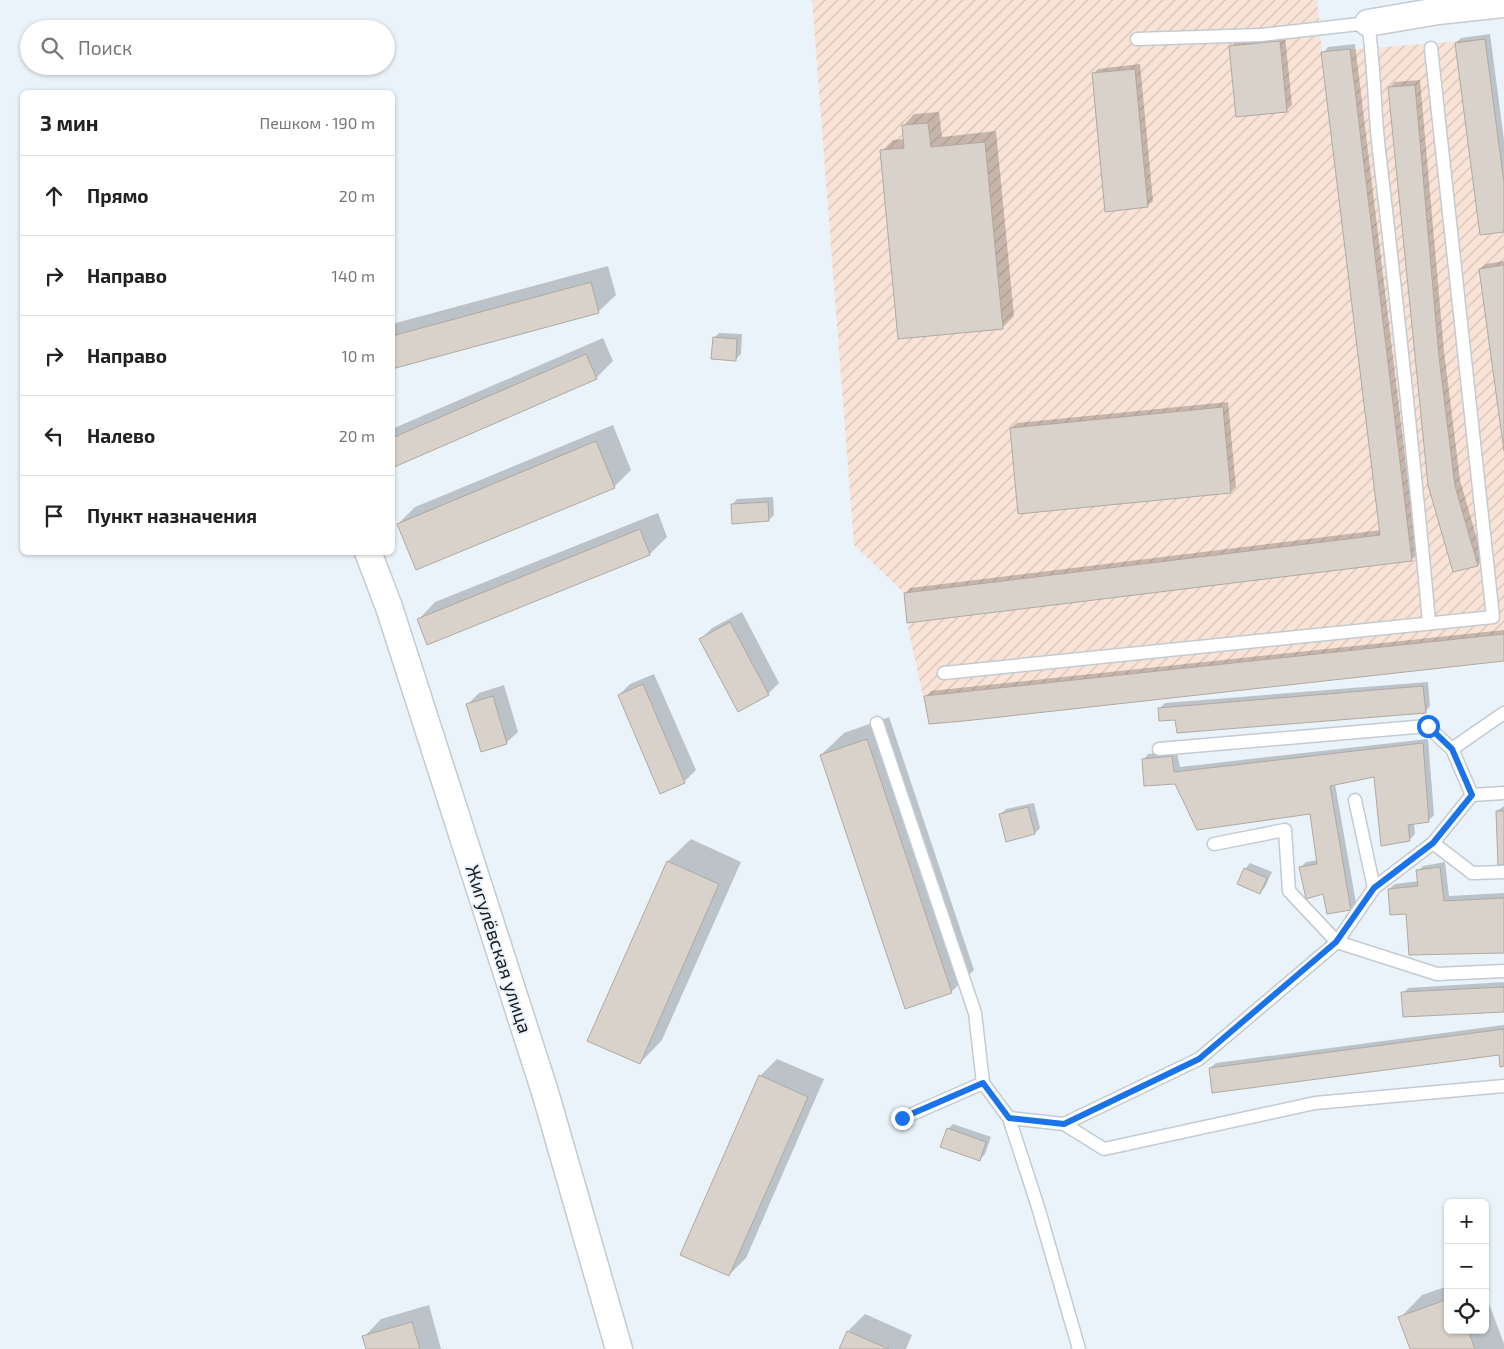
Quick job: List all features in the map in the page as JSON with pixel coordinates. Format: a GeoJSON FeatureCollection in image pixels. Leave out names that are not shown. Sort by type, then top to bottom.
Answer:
{"type":"FeatureCollection","features":[{"type":"Feature","properties":{"kind":"street"},"geometry":{"type":"LineString","coordinates":[[1368,23],[1438,11],[1504,4]]}},
{"type":"Feature","properties":{"kind":"street","name":"Жигулёвская улица"},"geometry":{"type":"LineString","coordinates":[[369,555],[389,607],[546,1092],[619,1349]]}},
{"type":"Feature","properties":{"kind":"lane"},"geometry":{"type":"LineString","coordinates":[[1137,39],[1261,35],[1368,23],[1372,46],[1374,109],[1411,433],[1429,622]]}},
{"type":"Feature","properties":{"kind":"lane"},"geometry":{"type":"LineString","coordinates":[[944,673],[1429,622],[1493,617],[1431,48]]}},
{"type":"Feature","properties":{"kind":"lane"},"geometry":{"type":"LineString","coordinates":[[1452,749],[1504,713]]}},
{"type":"Feature","properties":{"kind":"lane"},"geometry":{"type":"LineString","coordinates":[[877,723],[975,1014],[983,1083],[1009,1118],[1038,1207],[1079,1349]]}},
{"type":"Feature","properties":{"kind":"lane"},"geometry":{"type":"LineString","coordinates":[[1159,749],[1428,726],[1452,749],[1472,795]]}},
{"type":"Feature","properties":{"kind":"lane"},"geometry":{"type":"LineString","coordinates":[[1064,1124],[1199,1059],[1336,942],[1374,888],[1433,843],[1472,795],[1504,793]]}},
{"type":"Feature","properties":{"kind":"lane"},"geometry":{"type":"LineString","coordinates":[[1355,800],[1374,888]]}},
{"type":"Feature","properties":{"kind":"lane"},"geometry":{"type":"LineString","coordinates":[[1214,844],[1286,830],[1289,891],[1336,942],[1437,974],[1504,971]]}},
{"type":"Feature","properties":{"kind":"lane"},"geometry":{"type":"LineString","coordinates":[[1433,843],[1472,873],[1504,872]]}},
{"type":"Feature","properties":{"kind":"lane"},"geometry":{"type":"LineString","coordinates":[[902,1118],[983,1083]]}},
{"type":"Feature","properties":{"kind":"lane"},"geometry":{"type":"LineString","coordinates":[[1009,1118],[1064,1124],[1104,1149],[1315,1103],[1504,1086]]}},
{"type":"Feature","properties":{"kind":"shaded area"},"geometry":{"type":"Polygon","coordinates":[[[812,0],[1317,0],[1322,52],[1485,39],[1504,183],[1504,661],[929,724],[907,623],[904,593],[854,545],[812,0]]]}},
{"type":"Feature","properties":{"kind":"building"},"geometry":{"type":"Polygon","coordinates":[[[1485,39],[1504,183],[1504,232],[1480,235],[1455,43],[1485,39]]]}},
{"type":"Feature","properties":{"kind":"building"},"geometry":{"type":"Polygon","coordinates":[[[1280,41],[1287,112],[1236,117],[1229,46],[1280,41]]]}},
{"type":"Feature","properties":{"kind":"building"},"geometry":{"type":"Polygon","coordinates":[[[1350,49],[1412,561],[907,623],[904,593],[1380,535],[1321,52],[1350,49]]]}},
{"type":"Feature","properties":{"kind":"building"},"geometry":{"type":"Polygon","coordinates":[[[1135,69],[1148,207],[1105,212],[1092,73],[1135,69]]]}},
{"type":"Feature","properties":{"kind":"building"},"geometry":{"type":"Polygon","coordinates":[[[1415,85],[1439,357],[1455,486],[1478,566],[1453,572],[1428,485],[1388,87],[1415,85]]]}},
{"type":"Feature","properties":{"kind":"building"},"geometry":{"type":"Polygon","coordinates":[[[928,123],[931,147],[985,142],[1003,329],[898,339],[880,150],[904,148],[902,125],[928,123]]]}},
{"type":"Feature","properties":{"kind":"building"},"geometry":{"type":"Polygon","coordinates":[[[1504,265],[1504,451],[1479,269],[1504,265]]]}},
{"type":"Feature","properties":{"kind":"building"},"geometry":{"type":"Polygon","coordinates":[[[591,282],[599,313],[395,368],[395,335],[591,282]]]}},
{"type":"Feature","properties":{"kind":"building"},"geometry":{"type":"Polygon","coordinates":[[[713,337],[737,339],[736,361],[711,359],[713,337]]]}},
{"type":"Feature","properties":{"kind":"building"},"geometry":{"type":"Polygon","coordinates":[[[586,354],[597,379],[395,467],[395,437],[586,354]]]}},
{"type":"Feature","properties":{"kind":"building"},"geometry":{"type":"Polygon","coordinates":[[[1223,407],[1231,493],[1018,514],[1010,428],[1223,407]]]}},
{"type":"Feature","properties":{"kind":"building"},"geometry":{"type":"Polygon","coordinates":[[[596,441],[615,488],[416,570],[397,524],[596,441]]]}},
{"type":"Feature","properties":{"kind":"building"},"geometry":{"type":"Polygon","coordinates":[[[768,502],[769,521],[732,524],[731,504],[768,502]]]}},
{"type":"Feature","properties":{"kind":"building"},"geometry":{"type":"Polygon","coordinates":[[[640,529],[650,555],[427,645],[417,619],[640,529]]]}},
{"type":"Feature","properties":{"kind":"building"},"geometry":{"type":"Polygon","coordinates":[[[730,622],[769,695],[738,712],[699,639],[730,622]]]}},
{"type":"Feature","properties":{"kind":"building"},"geometry":{"type":"Polygon","coordinates":[[[1504,634],[1504,661],[964,721],[929,724],[924,696],[1504,634]]]}},
{"type":"Feature","properties":{"kind":"building"},"geometry":{"type":"Polygon","coordinates":[[[643,684],[685,783],[660,794],[618,695],[643,684]]]}},
{"type":"Feature","properties":{"kind":"building"},"geometry":{"type":"Polygon","coordinates":[[[1423,686],[1426,713],[1177,733],[1175,720],[1159,721],[1158,708],[1423,686]]]}},
{"type":"Feature","properties":{"kind":"building"},"geometry":{"type":"Polygon","coordinates":[[[493,696],[507,744],[481,752],[466,704],[493,696]]]}},
{"type":"Feature","properties":{"kind":"building"},"geometry":{"type":"Polygon","coordinates":[[[867,739],[952,993],[905,1009],[820,755],[867,739]]]}},
{"type":"Feature","properties":{"kind":"building"},"geometry":{"type":"Polygon","coordinates":[[[1423,743],[1429,822],[1408,825],[1410,841],[1381,846],[1374,777],[1330,786],[1351,910],[1327,914],[1323,894],[1306,899],[1299,867],[1317,864],[1310,814],[1197,830],[1175,784],[1144,786],[1142,759],[1172,756],[1174,772],[1423,743]]]}},
{"type":"Feature","properties":{"kind":"building"},"geometry":{"type":"Polygon","coordinates":[[[1028,807],[1035,834],[1006,842],[999,814],[1028,807]]]}},
{"type":"Feature","properties":{"kind":"building"},"geometry":{"type":"Polygon","coordinates":[[[1496,811],[1504,811],[1504,865],[1498,865],[1496,811]]]}},
{"type":"Feature","properties":{"kind":"building"},"geometry":{"type":"Polygon","coordinates":[[[667,861],[719,884],[640,1064],[587,1041],[667,861]]]}},
{"type":"Feature","properties":{"kind":"building"},"geometry":{"type":"Polygon","coordinates":[[[1440,867],[1444,901],[1504,898],[1504,953],[1409,955],[1406,914],[1390,915],[1388,889],[1418,886],[1416,870],[1440,867]]]}},
{"type":"Feature","properties":{"kind":"building"},"geometry":{"type":"Polygon","coordinates":[[[1244,868],[1267,878],[1260,894],[1237,884],[1244,868]]]}},
{"type":"Feature","properties":{"kind":"building"},"geometry":{"type":"Polygon","coordinates":[[[1504,987],[1504,1012],[1403,1017],[1401,992],[1504,987]]]}},
{"type":"Feature","properties":{"kind":"building"},"geometry":{"type":"Polygon","coordinates":[[[1504,1029],[1504,1066],[1500,1067],[1499,1055],[1212,1093],[1209,1068],[1504,1029]]]}},
{"type":"Feature","properties":{"kind":"building"},"geometry":{"type":"Polygon","coordinates":[[[759,1075],[808,1097],[729,1276],[680,1255],[759,1075]]]}},
{"type":"Feature","properties":{"kind":"building"},"geometry":{"type":"Polygon","coordinates":[[[947,1128],[986,1142],[980,1161],[940,1147],[947,1128]]]}},
{"type":"Feature","properties":{"kind":"building"},"geometry":{"type":"Polygon","coordinates":[[[1444,1300],[1444,1334],[1469,1334],[1475,1349],[1410,1349],[1398,1317],[1444,1300]]]}},
{"type":"Feature","properties":{"kind":"building"},"geometry":{"type":"Polygon","coordinates":[[[412,1322],[420,1349],[366,1349],[362,1336],[412,1322]]]}},
{"type":"Feature","properties":{"kind":"building"},"geometry":{"type":"Polygon","coordinates":[[[847,1331],[889,1349],[839,1349],[847,1331]]]}},
{"type":"Feature","properties":{"kind":"route"},"geometry":{"type":"LineString","coordinates":[[902,1118],[983,1083],[1009,1118],[1064,1124],[1199,1059],[1336,942],[1374,888],[1433,843],[1472,795],[1452,749],[1428,726]]}}]}
